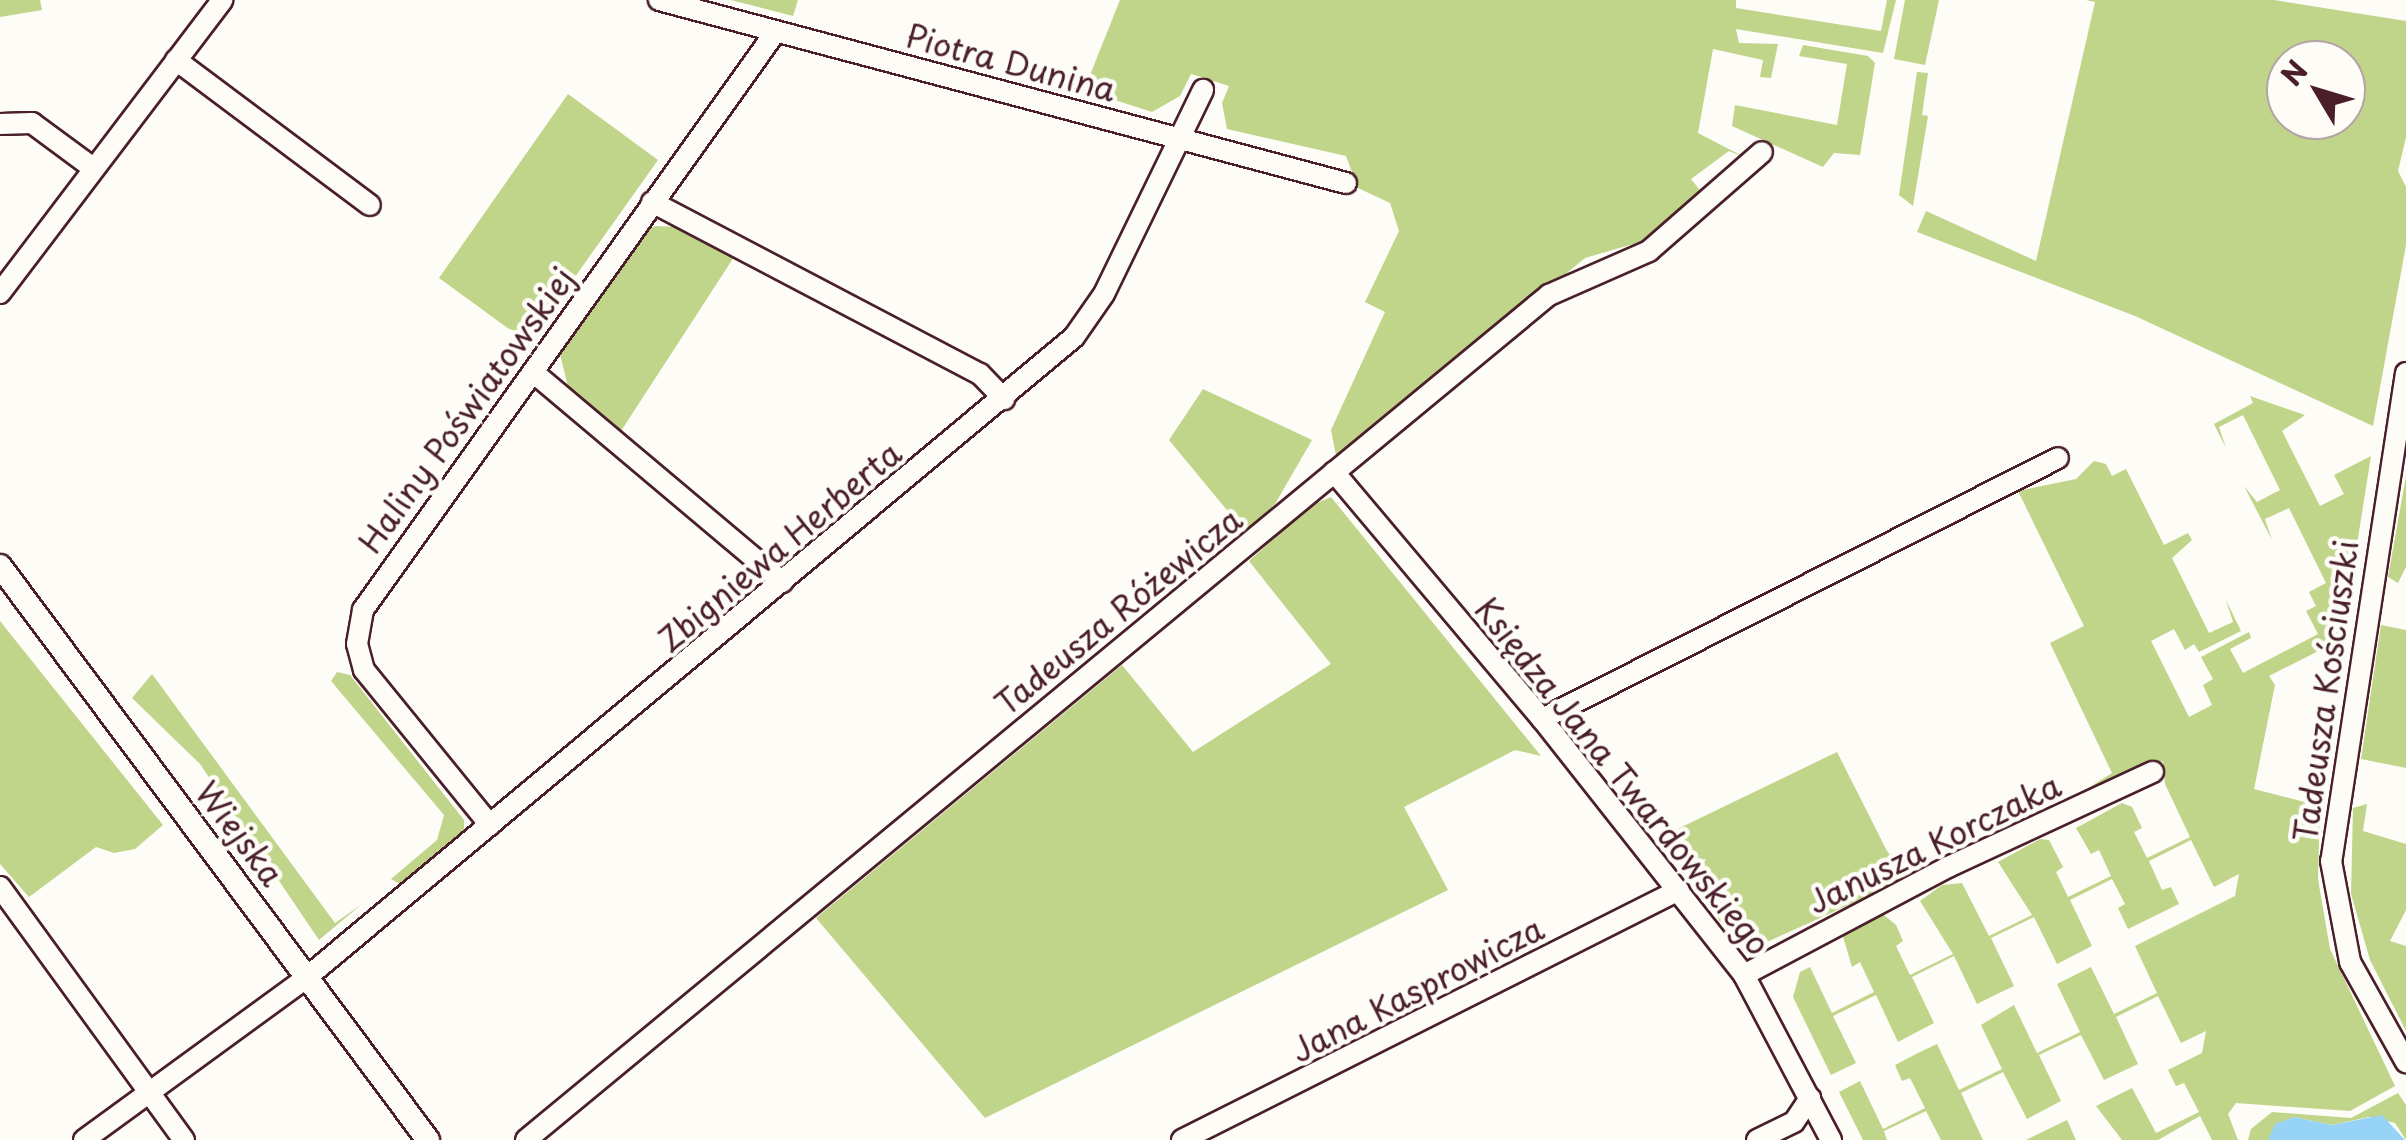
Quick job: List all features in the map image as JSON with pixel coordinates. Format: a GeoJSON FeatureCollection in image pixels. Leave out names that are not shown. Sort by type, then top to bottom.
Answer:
{"type":"FeatureCollection","features":[{"type":"Feature","properties":{"kind":"street"},"geometry":{"type":"LineString","coordinates":[[0,293],[222,0]]}},
{"type":"Feature","properties":{"kind":"street","name":"Piotra Dunina"},"geometry":{"type":"LineString","coordinates":[[659,0],[774,34],[951,74],[1346,182]]}},
{"type":"Feature","properties":{"kind":"street","name":"Haliny Poświatowskiej"},"geometry":{"type":"LineString","coordinates":[[490,824],[375,686],[356,644],[372,591],[774,34]]}},
{"type":"Feature","properties":{"kind":"street"},"geometry":{"type":"LineString","coordinates":[[176,60],[370,204]]}},
{"type":"Feature","properties":{"kind":"street","name":"Zbigniewa Herberta"},"geometry":{"type":"LineString","coordinates":[[84,1140],[306,978],[1004,399],[1091,317],[1183,140],[1203,90]]}},
{"type":"Feature","properties":{"kind":"street"},"geometry":{"type":"LineString","coordinates":[[0,124],[32,122],[94,168]]}},
{"type":"Feature","properties":{"kind":"street","name":"Tadeusza Różewicza"},"geometry":{"type":"LineString","coordinates":[[526,1140],[1549,295],[1649,251],[1762,152]]}},
{"type":"Feature","properties":{"kind":"street"},"geometry":{"type":"LineString","coordinates":[[652,202],[980,374],[1004,399]]}},
{"type":"Feature","properties":{"kind":"street"},"geometry":{"type":"LineString","coordinates":[[533,372],[782,582]]}},
{"type":"Feature","properties":{"kind":"street","name":"Tadeusza Kościuszki"},"geometry":{"type":"LineString","coordinates":[[2406,374],[2331,861],[2350,962],[2406,1062]]}},
{"type":"Feature","properties":{"kind":"street"},"geometry":{"type":"LineString","coordinates":[[1542,719],[2058,458]]}},
{"type":"Feature","properties":{"kind":"street","name":"Księdza Jana Twardowskiego"},"geometry":{"type":"LineString","coordinates":[[1334,472],[1542,719],[1744,975],[1832,1140]]}},
{"type":"Feature","properties":{"kind":"street","name":"Wiejska"},"geometry":{"type":"LineString","coordinates":[[0,566],[428,1140]]}},
{"type":"Feature","properties":{"kind":"street","name":"Janusza Korczaka"},"geometry":{"type":"LineString","coordinates":[[1744,975],[1948,867],[2153,772]]}},
{"type":"Feature","properties":{"kind":"street"},"geometry":{"type":"LineString","coordinates":[[0,887],[184,1140]]}},
{"type":"Feature","properties":{"kind":"street","name":"Jana Kasprowicza"},"geometry":{"type":"LineString","coordinates":[[1182,1140],[1679,890]]}},
{"type":"Feature","properties":{"kind":"street"},"geometry":{"type":"LineString","coordinates":[[1758,1140],[1794,1122],[1810,1098]]}},
{"type":"Feature","properties":{"kind":"green space"},"geometry":{"type":"Polygon","coordinates":[[[0,0],[40,0],[42,10],[0,17],[0,0]]]}},
{"type":"Feature","properties":{"kind":"green space"},"geometry":{"type":"Polygon","coordinates":[[[731,0],[798,0],[793,16],[731,0]]]}},
{"type":"Feature","properties":{"kind":"green space"},"geometry":{"type":"Polygon","coordinates":[[[1120,0],[1736,0],[1736,8],[1881,31],[1887,0],[1896,0],[1883,53],[1736,29],[1739,43],[1778,44],[1771,78],[1760,77],[1763,60],[1713,49],[1698,133],[1748,159],[1729,151],[1691,179],[1707,199],[1647,240],[1585,258],[1376,431],[1336,455],[1331,430],[1385,312],[1365,302],[1399,231],[1390,203],[1358,188],[1346,156],[1227,129],[1222,103],[1229,86],[1191,74],[1180,96],[1152,112],[1084,90],[1120,0]]]}},
{"type":"Feature","properties":{"kind":"green space"},"geometry":{"type":"Polygon","coordinates":[[[1905,0],[1939,0],[1925,65],[1894,59],[1905,0]]]}},
{"type":"Feature","properties":{"kind":"green space"},"geometry":{"type":"Polygon","coordinates":[[[2086,0],[2274,0],[2406,21],[2406,137],[2398,171],[2406,187],[2406,245],[2373,426],[2135,316],[1917,232],[1926,211],[2036,261],[2095,2],[2086,0]]]}},
{"type":"Feature","properties":{"kind":"green space"},"geometry":{"type":"Polygon","coordinates":[[[1803,45],[1868,56],[1875,63],[1860,155],[1834,153],[1823,167],[1732,126],[1735,105],[1837,125],[1847,64],[1799,56],[1803,45]]]}},
{"type":"Feature","properties":{"kind":"green space"},"geometry":{"type":"Polygon","coordinates":[[[1917,72],[1928,73],[1922,115],[1928,116],[1913,206],[1899,195],[1917,72]]]}},
{"type":"Feature","properties":{"kind":"green space"},"geometry":{"type":"Polygon","coordinates":[[[568,94],[658,160],[528,343],[439,278],[568,94]]]}},
{"type":"Feature","properties":{"kind":"green space"},"geometry":{"type":"Polygon","coordinates":[[[655,226],[677,227],[734,257],[621,431],[569,391],[559,350],[641,233],[655,226]]]}},
{"type":"Feature","properties":{"kind":"green space"},"geometry":{"type":"Polygon","coordinates":[[[1203,389],[1312,440],[1275,504],[1245,532],[1169,440],[1203,389]]]}},
{"type":"Feature","properties":{"kind":"green space"},"geometry":{"type":"Polygon","coordinates":[[[2250,396],[2305,415],[2282,431],[2320,506],[2344,494],[2334,475],[2371,456],[2342,639],[2269,676],[2275,685],[2254,789],[2320,806],[2318,879],[2330,949],[2395,1086],[2350,1111],[2236,1103],[2228,1114],[2238,1140],[2212,1140],[2200,1116],[2158,1140],[2122,1140],[2096,1106],[2132,1088],[2156,1133],[2199,1112],[2184,1083],[2176,1086],[2168,1070],[2202,1053],[2206,1031],[2181,1043],[2158,996],[2116,1017],[2138,1064],[2104,1080],[2081,1035],[2039,1055],[2061,1101],[2027,1119],[2003,1072],[1961,1093],[1983,1140],[1941,1140],[1926,1111],[1884,1131],[1887,1140],[1863,1140],[1839,1092],[1860,1081],[1883,1129],[1925,1108],[1910,1078],[1902,1081],[1895,1065],[1937,1044],[1959,1090],[2002,1069],[1981,1025],[2014,1005],[2037,1053],[2080,1032],[2057,984],[2091,967],[2114,1014],[2157,993],[2135,946],[2235,896],[2239,874],[2214,887],[2191,840],[2149,861],[2162,890],[2171,887],[2179,904],[2128,929],[2118,908],[2125,904],[2112,879],[2070,900],[2092,946],[2057,964],[2034,917],[1991,938],[2014,986],[1977,1004],[1954,956],[1912,977],[1934,1023],[1898,1042],[1876,995],[1833,1016],[1856,1063],[1831,1075],[1793,997],[1800,972],[1810,967],[1832,1013],[1874,992],[1860,962],[1852,967],[1842,933],[1880,912],[1896,925],[1903,941],[1896,946],[1910,975],[1953,954],[1920,901],[1942,885],[1962,883],[1989,936],[2032,915],[1998,862],[2040,839],[2049,840],[2063,867],[2056,872],[2068,897],[2111,876],[2099,850],[2091,854],[2076,828],[2122,803],[2132,807],[2142,828],[2134,832],[2147,858],[2190,837],[2165,784],[2163,761],[2082,792],[2112,773],[2050,643],[2084,626],[2018,491],[2076,479],[2094,461],[2106,464],[2112,476],[2126,469],[2164,545],[2188,533],[2192,540],[2172,558],[2209,633],[2233,622],[2226,600],[2241,631],[2199,652],[2194,644],[2185,650],[2174,629],[2151,641],[2189,717],[2212,705],[2203,685],[2213,679],[2201,657],[2249,632],[2251,638],[2230,649],[2243,673],[2318,634],[2306,611],[2316,606],[2309,592],[2326,583],[2289,508],[2265,519],[2272,540],[2244,486],[2257,502],[2280,490],[2243,415],[2219,427],[2226,448],[2214,424],[2253,403],[2250,396]]]}},
{"type":"Feature","properties":{"kind":"green space"},"geometry":{"type":"Polygon","coordinates":[[[2406,476],[2406,567],[2398,583],[2388,577],[2406,476]]]}},
{"type":"Feature","properties":{"kind":"green space"},"geometry":{"type":"Polygon","coordinates":[[[1331,497],[1541,756],[1515,750],[1404,807],[1448,890],[985,1118],[816,918],[1122,665],[1193,752],[1331,664],[1249,561],[1310,506],[1331,497]]]}},
{"type":"Feature","properties":{"kind":"green space"},"geometry":{"type":"Polygon","coordinates":[[[0,621],[163,825],[135,849],[114,853],[96,847],[29,897],[0,864],[0,621]]]}},
{"type":"Feature","properties":{"kind":"green space"},"geometry":{"type":"Polygon","coordinates":[[[2381,625],[2406,630],[2406,768],[2361,759],[2381,625]]]}},
{"type":"Feature","properties":{"kind":"green space"},"geometry":{"type":"Polygon","coordinates":[[[337,672],[350,675],[464,820],[464,833],[400,884],[391,879],[437,840],[444,815],[331,681],[337,672]]]}},
{"type":"Feature","properties":{"kind":"green space"},"geometry":{"type":"Polygon","coordinates":[[[152,674],[335,923],[362,904],[319,940],[200,764],[132,698],[152,674]]]}},
{"type":"Feature","properties":{"kind":"green space"},"geometry":{"type":"Polygon","coordinates":[[[1837,752],[1887,851],[1908,878],[1767,942],[1730,935],[1659,838],[1837,752]]]}},
{"type":"Feature","properties":{"kind":"green space"},"geometry":{"type":"Polygon","coordinates":[[[2367,804],[2363,831],[2406,844],[2406,910],[2390,941],[2406,946],[2406,1031],[2370,960],[2351,894],[2353,808],[2367,804]]]}},
{"type":"Feature","properties":{"kind":"green space"},"geometry":{"type":"Polygon","coordinates":[[[2398,1093],[2406,1105],[2406,1140],[2395,1123],[2369,1117],[2332,1125],[2294,1117],[2268,1140],[2248,1140],[2251,1129],[2272,1112],[2351,1118],[2398,1093]]]}},
{"type":"Feature","properties":{"kind":"green space"},"geometry":{"type":"Polygon","coordinates":[[[2067,1120],[2076,1140],[2026,1140],[2067,1120]]]}},
{"type":"Feature","properties":{"kind":"water"},"geometry":{"type":"Polygon","coordinates":[[[2382,1115],[2405,1140],[2268,1140],[2275,1124],[2294,1117],[2332,1125],[2382,1115]]]}}]}
